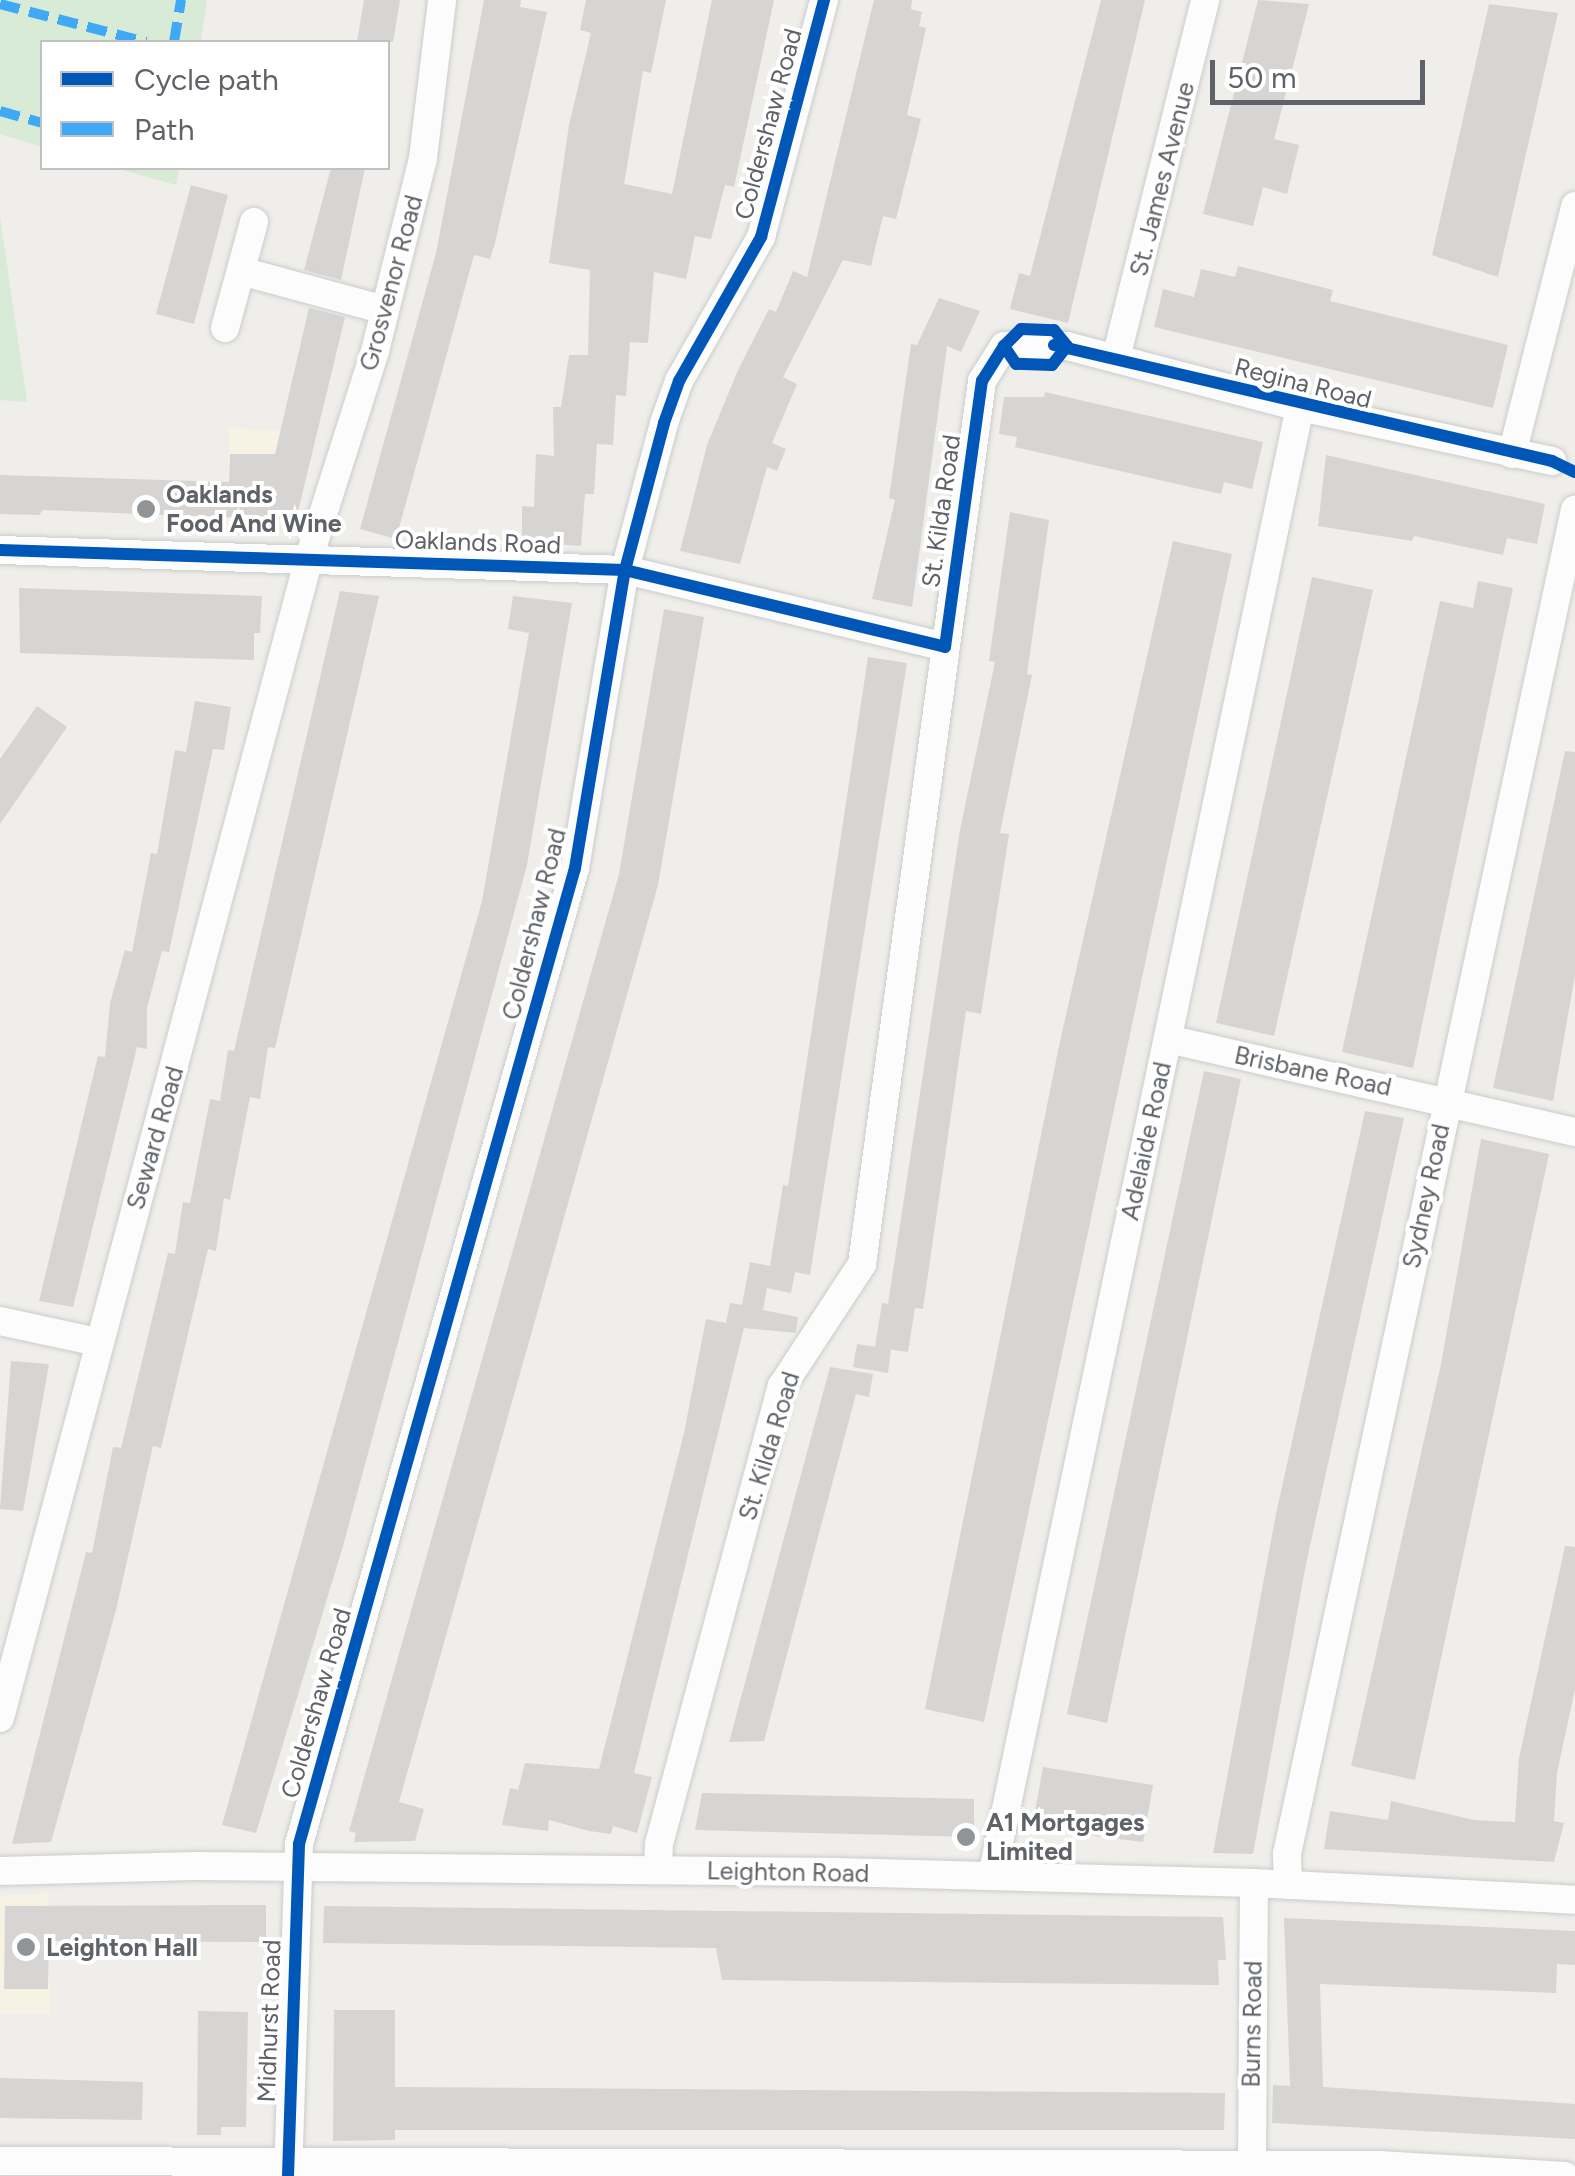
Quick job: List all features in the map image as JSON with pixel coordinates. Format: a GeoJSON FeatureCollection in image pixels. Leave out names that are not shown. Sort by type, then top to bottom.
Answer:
{"type":"FeatureCollection","features":[{"type":"Feature","properties":{"kind":"street","name":"Grosvenor Road"},"geometry":{"type":"LineString","coordinates":[[308,558],[385,310],[423,158],[442,0]]}},
{"type":"Feature","properties":{"kind":"street","name":"Coldershaw Road"},"geometry":{"type":"LineString","coordinates":[[297,1868],[575,868],[625,570],[680,381],[761,237],[774,201],[824,0]]}},
{"type":"Feature","properties":{"kind":"street","name":"St. James Avenue"},"geometry":{"type":"LineString","coordinates":[[1116,358],[1204,0]]}},
{"type":"Feature","properties":{"kind":"street"},"geometry":{"type":"LineString","coordinates":[[1512,454],[1575,206]]}},
{"type":"Feature","properties":{"kind":"street"},"geometry":{"type":"LineString","coordinates":[[225,328],[254,222]]}},
{"type":"Feature","properties":{"kind":"street"},"geometry":{"type":"LineString","coordinates":[[241,271],[385,310]]}},
{"type":"Feature","properties":{"kind":"street","name":"Regina Road"},"geometry":{"type":"LineString","coordinates":[[982,381],[1004,346],[1067,346],[1300,407],[1552,461]]}},
{"type":"Feature","properties":{"kind":"street","name":"St. Kilda Road"},"geometry":{"type":"LineString","coordinates":[[658,1870],[658,1844],[782,1386],[862,1264],[982,381]]}},
{"type":"Feature","properties":{"kind":"street","name":"Adelaide Road"},"geometry":{"type":"LineString","coordinates":[[992,1876],[1300,407]]}},
{"type":"Feature","properties":{"kind":"street","name":"Sydney Road"},"geometry":{"type":"LineString","coordinates":[[1288,1885],[1286,1854],[1575,509]]}},
{"type":"Feature","properties":{"kind":"street","name":"Oaklands Road"},"geometry":{"type":"LineString","coordinates":[[0,550],[625,570],[945,647]]}},
{"type":"Feature","properties":{"kind":"street","name":"Seward Road"},"geometry":{"type":"LineString","coordinates":[[0,1718],[308,558]]}},
{"type":"Feature","properties":{"kind":"street","name":"Brisbane Road"},"geometry":{"type":"LineString","coordinates":[[1168,1039],[1575,1132]]}},
{"type":"Feature","properties":{"kind":"street"},"geometry":{"type":"LineString","coordinates":[[0,1321],[97,1342]]}},
{"type":"Feature","properties":{"kind":"street"},"geometry":{"type":"LineString","coordinates":[[0,1606],[29,1610]]}},
{"type":"Feature","properties":{"kind":"street","name":"Leighton Road"},"geometry":{"type":"LineString","coordinates":[[0,1871],[297,1868],[992,1876],[1254,1883],[1575,1900]]}},
{"type":"Feature","properties":{"kind":"street","name":"Midhurst Road"},"geometry":{"type":"LineString","coordinates":[[288,2170],[297,1868]]}},
{"type":"Feature","properties":{"kind":"street","name":"Burns Road"},"geometry":{"type":"LineString","coordinates":[[1252,2166],[1254,1883]]}},
{"type":"Feature","properties":{"kind":"street"},"geometry":{"type":"LineString","coordinates":[[0,2161],[288,2170],[1197,2171],[1252,2166],[1564,2176]]}},
{"type":"Feature","properties":{"kind":"shaded area"},"geometry":{"type":"Polygon","coordinates":[[[229,428],[317,432],[290,526],[228,524],[229,428]]]}},
{"type":"Feature","properties":{"kind":"shaded area","name":"Leighton Hall"},"geometry":{"type":"Polygon","coordinates":[[[48,1893],[50,2014],[0,2013],[0,1896],[48,1893]]]}},
{"type":"Feature","properties":{"kind":"green space"},"geometry":{"type":"Polygon","coordinates":[[[0,0],[207,0],[201,40],[40,40],[40,146],[0,134],[0,0]]]}},
{"type":"Feature","properties":{"kind":"green space"},"geometry":{"type":"Polygon","coordinates":[[[122,170],[179,170],[176,185],[122,170]]]}},
{"type":"Feature","properties":{"kind":"green space"},"geometry":{"type":"Polygon","coordinates":[[[0,216],[27,402],[0,400],[0,216]]]}},
{"type":"Feature","properties":{"kind":"building"},"geometry":{"type":"Polygon","coordinates":[[[364,0],[400,0],[393,42],[357,40],[364,0]]]}},
{"type":"Feature","properties":{"kind":"building"},"geometry":{"type":"Polygon","coordinates":[[[484,0],[521,0],[520,7],[547,12],[495,243],[490,259],[474,255],[396,539],[360,529],[436,253],[484,0]]]}},
{"type":"Feature","properties":{"kind":"building"},"geometry":{"type":"Polygon","coordinates":[[[586,0],[666,0],[651,73],[643,71],[624,184],[672,194],[712,0],[774,0],[734,187],[725,185],[711,239],[695,236],[686,279],[654,272],[648,343],[630,342],[626,396],[616,395],[613,445],[597,444],[594,494],[585,494],[581,546],[522,542],[522,506],[534,507],[536,454],[554,456],[553,407],[561,407],[569,355],[588,355],[590,270],[549,263],[569,125],[591,33],[580,30],[586,0]]]}},
{"type":"Feature","properties":{"kind":"building"},"geometry":{"type":"Polygon","coordinates":[[[874,0],[912,0],[911,9],[922,12],[919,26],[926,28],[907,115],[921,119],[896,219],[883,216],[871,266],[843,260],[783,377],[797,384],[772,443],[786,449],[777,471],[767,467],[740,564],[680,551],[707,445],[738,370],[769,309],[776,312],[793,271],[807,277],[874,0]]]}},
{"type":"Feature","properties":{"kind":"building"},"geometry":{"type":"Polygon","coordinates":[[[1101,0],[1145,0],[1068,323],[1010,309],[1019,273],[1030,276],[1101,0]]]}},
{"type":"Feature","properties":{"kind":"building"},"geometry":{"type":"Polygon","coordinates":[[[1258,0],[1309,4],[1274,139],[1299,145],[1287,194],[1263,187],[1253,226],[1203,214],[1258,0]]]}},
{"type":"Feature","properties":{"kind":"building"},"geometry":{"type":"Polygon","coordinates":[[[1489,4],[1558,13],[1498,277],[1432,255],[1489,4]]]}},
{"type":"Feature","properties":{"kind":"building"},"geometry":{"type":"Polygon","coordinates":[[[330,170],[365,170],[341,280],[304,270],[330,170]]]}},
{"type":"Feature","properties":{"kind":"building"},"geometry":{"type":"Polygon","coordinates":[[[191,185],[228,195],[194,324],[156,314],[191,185]]]}},
{"type":"Feature","properties":{"kind":"building"},"geometry":{"type":"Polygon","coordinates":[[[1238,266],[1333,290],[1330,301],[1508,345],[1493,408],[1154,327],[1163,289],[1194,297],[1201,269],[1235,277],[1238,266]]]}},
{"type":"Feature","properties":{"kind":"building"},"geometry":{"type":"Polygon","coordinates":[[[939,298],[980,311],[961,352],[947,346],[912,607],[872,599],[895,500],[889,498],[911,344],[917,345],[939,298]]]}},
{"type":"Feature","properties":{"kind":"building"},"geometry":{"type":"Polygon","coordinates":[[[309,308],[345,317],[296,520],[43,510],[39,515],[0,514],[0,475],[229,482],[230,454],[275,454],[309,308]]]}},
{"type":"Feature","properties":{"kind":"building"},"geometry":{"type":"Polygon","coordinates":[[[1045,392],[1263,442],[1252,489],[1224,482],[1221,494],[1015,447],[1017,437],[999,434],[1004,397],[1044,397],[1045,392]]]}},
{"type":"Feature","properties":{"kind":"building"},"geometry":{"type":"Polygon","coordinates":[[[1326,455],[1545,504],[1537,544],[1507,538],[1503,555],[1414,536],[1412,541],[1318,526],[1326,455]]]}},
{"type":"Feature","properties":{"kind":"building"},"geometry":{"type":"Polygon","coordinates":[[[1010,512],[1049,520],[1027,674],[1032,675],[1000,833],[1009,834],[981,1014],[966,1011],[923,1309],[915,1308],[908,1352],[875,1347],[882,1303],[888,1304],[960,830],[995,662],[989,661],[1010,512]]]}},
{"type":"Feature","properties":{"kind":"building"},"geometry":{"type":"Polygon","coordinates":[[[1173,541],[1232,554],[984,1722],[925,1709],[1059,1046],[1173,541]]]}},
{"type":"Feature","properties":{"kind":"building"},"geometry":{"type":"Polygon","coordinates":[[[1312,577],[1373,590],[1274,1036],[1216,1023],[1312,577]]]}},
{"type":"Feature","properties":{"kind":"building"},"geometry":{"type":"Polygon","coordinates":[[[1478,581],[1513,588],[1413,1068],[1342,1052],[1440,601],[1473,608],[1478,581]]]}},
{"type":"Feature","properties":{"kind":"building"},"geometry":{"type":"Polygon","coordinates":[[[19,588],[262,596],[260,633],[254,633],[254,660],[20,653],[19,588]]]}},
{"type":"Feature","properties":{"kind":"building"},"geometry":{"type":"Polygon","coordinates":[[[340,591],[379,596],[275,1048],[268,1047],[260,1099],[250,1097],[230,1200],[224,1198],[216,1251],[208,1249],[161,1448],[153,1446],[116,1610],[51,1842],[12,1844],[86,1552],[92,1553],[113,1447],[121,1448],[168,1253],[175,1254],[183,1202],[190,1203],[210,1099],[220,1101],[228,1050],[234,1051],[340,591]]]}},
{"type":"Feature","properties":{"kind":"building"},"geometry":{"type":"Polygon","coordinates":[[[513,596],[572,603],[527,865],[343,1546],[256,1833],[222,1825],[482,901],[529,633],[508,629],[513,596]]]}},
{"type":"Feature","properties":{"kind":"building"},"geometry":{"type":"Polygon","coordinates":[[[664,609],[704,617],[658,885],[399,1802],[424,1809],[415,1841],[354,1842],[356,1833],[349,1831],[619,874],[664,609]]]}},
{"type":"Feature","properties":{"kind":"building"},"geometry":{"type":"Polygon","coordinates":[[[868,657],[907,663],[810,1275],[795,1272],[791,1293],[767,1288],[768,1282],[763,1310],[798,1317],[796,1333],[744,1328],[634,1773],[652,1777],[637,1833],[613,1826],[611,1834],[589,1831],[549,1820],[548,1831],[502,1825],[510,1788],[518,1790],[525,1763],[599,1769],[684,1433],[706,1319],[726,1323],[730,1303],[742,1305],[750,1262],[770,1266],[783,1185],[788,1186],[868,657]]]}},
{"type":"Feature","properties":{"kind":"building"},"geometry":{"type":"Polygon","coordinates":[[[195,701],[231,707],[224,750],[213,749],[169,952],[162,951],[147,1008],[147,1049],[137,1047],[73,1307],[39,1301],[98,1056],[105,1057],[110,1003],[125,950],[132,952],[151,853],[157,854],[175,750],[186,752],[195,701]]]}},
{"type":"Feature","properties":{"kind":"building"},"geometry":{"type":"Polygon","coordinates":[[[37,706],[67,727],[0,824],[0,759],[37,706]]]}},
{"type":"Feature","properties":{"kind":"building"},"geometry":{"type":"Polygon","coordinates":[[[1565,751],[1575,752],[1575,975],[1553,1101],[1493,1088],[1565,751]]]}},
{"type":"Feature","properties":{"kind":"building"},"geometry":{"type":"Polygon","coordinates":[[[1204,1071],[1241,1079],[1107,1723],[1067,1714],[1204,1071]]]}},
{"type":"Feature","properties":{"kind":"building"},"geometry":{"type":"Polygon","coordinates":[[[1365,1111],[1404,1118],[1306,1564],[1253,1854],[1213,1853],[1276,1514],[1365,1111]]]}},
{"type":"Feature","properties":{"kind":"building"},"geometry":{"type":"Polygon","coordinates":[[[1481,1139],[1549,1154],[1415,1780],[1351,1766],[1441,1364],[1481,1139]]]}},
{"type":"Feature","properties":{"kind":"building"},"geometry":{"type":"Polygon","coordinates":[[[857,1344],[891,1349],[888,1373],[853,1367],[857,1344]]]}},
{"type":"Feature","properties":{"kind":"building"},"geometry":{"type":"Polygon","coordinates":[[[11,1361],[49,1364],[23,1511],[0,1509],[11,1361]]]}},
{"type":"Feature","properties":{"kind":"building"},"geometry":{"type":"Polygon","coordinates":[[[830,1367],[873,1374],[869,1397],[856,1394],[764,1741],[729,1742],[830,1367]]]}},
{"type":"Feature","properties":{"kind":"building"},"geometry":{"type":"Polygon","coordinates":[[[1565,1546],[1575,1547],[1575,1689],[1557,1773],[1554,1821],[1564,1823],[1554,1862],[1324,1849],[1330,1811],[1388,1820],[1391,1801],[1474,1820],[1515,1822],[1519,1758],[1565,1546]]]}},
{"type":"Feature","properties":{"kind":"building"},"geometry":{"type":"Polygon","coordinates":[[[1043,1767],[1153,1785],[1143,1842],[1032,1828],[1043,1767]]]}},
{"type":"Feature","properties":{"kind":"building"},"geometry":{"type":"Polygon","coordinates":[[[702,1793],[974,1799],[974,1837],[695,1830],[702,1793]]]}},
{"type":"Feature","properties":{"kind":"building"},"geometry":{"type":"Polygon","coordinates":[[[266,1905],[266,1942],[49,1941],[48,1989],[4,1989],[5,1906],[266,1905]]]}},
{"type":"Feature","properties":{"kind":"building"},"geometry":{"type":"Polygon","coordinates":[[[324,1906],[1223,1917],[1226,1960],[1218,1960],[1219,1985],[722,1980],[716,1948],[323,1943],[324,1906]]]}},
{"type":"Feature","properties":{"kind":"building"},"geometry":{"type":"Polygon","coordinates":[[[1284,1918],[1575,1931],[1575,1965],[1557,1964],[1556,1993],[1320,1984],[1323,2087],[1575,2104],[1575,2139],[1272,2123],[1273,2085],[1290,2086],[1284,1918]]]}},
{"type":"Feature","properties":{"kind":"building"},"geometry":{"type":"Polygon","coordinates":[[[334,2010],[395,2010],[395,2087],[1225,2093],[1224,2130],[395,2130],[395,2140],[333,2141],[334,2010]]]}},
{"type":"Feature","properties":{"kind":"building"},"geometry":{"type":"Polygon","coordinates":[[[198,2011],[248,2012],[246,2127],[221,2127],[221,2135],[197,2135],[198,2011]]]}},
{"type":"Feature","properties":{"kind":"building"},"geometry":{"type":"Polygon","coordinates":[[[0,2078],[143,2082],[142,2120],[0,2118],[0,2078]]]}},
{"type":"Feature","properties":{"kind":"marked path"},"geometry":{"type":"LineString","coordinates":[[174,40],[181,0]]}},
{"type":"Feature","properties":{"kind":"marked path"},"geometry":{"type":"LineString","coordinates":[[0,4],[138,40]]}},
{"type":"Feature","properties":{"kind":"marked path"},"geometry":{"type":"LineString","coordinates":[[0,111],[40,122]]}},
{"type":"Feature","properties":{"kind":"cycle path"},"geometry":{"type":"LineString","coordinates":[[288,2176],[299,1844],[575,868],[625,570],[664,423],[679,381],[761,237],[824,0]]}},
{"type":"Feature","properties":{"kind":"cycle path"},"geometry":{"type":"LineString","coordinates":[[0,550],[625,570],[945,647],[982,381],[1004,346],[1021,329],[1054,330],[1067,346],[1052,365],[1016,364],[1004,346]]}},
{"type":"Feature","properties":{"kind":"cycle path"},"geometry":{"type":"LineString","coordinates":[[1054,345],[1552,461],[1575,472]]}},
{"type":"Feature","properties":{"kind":"place","name":"Oaklands Food And Wine"},"geometry":{"type":"Point","coordinates":[146,509]}},
{"type":"Feature","properties":{"kind":"place","name":"A1 Mortgages Limited"},"geometry":{"type":"Point","coordinates":[966,1837]}},
{"type":"Feature","properties":{"kind":"place","name":"Leighton Hall"},"geometry":{"type":"Point","coordinates":[26,1947]}}]}
